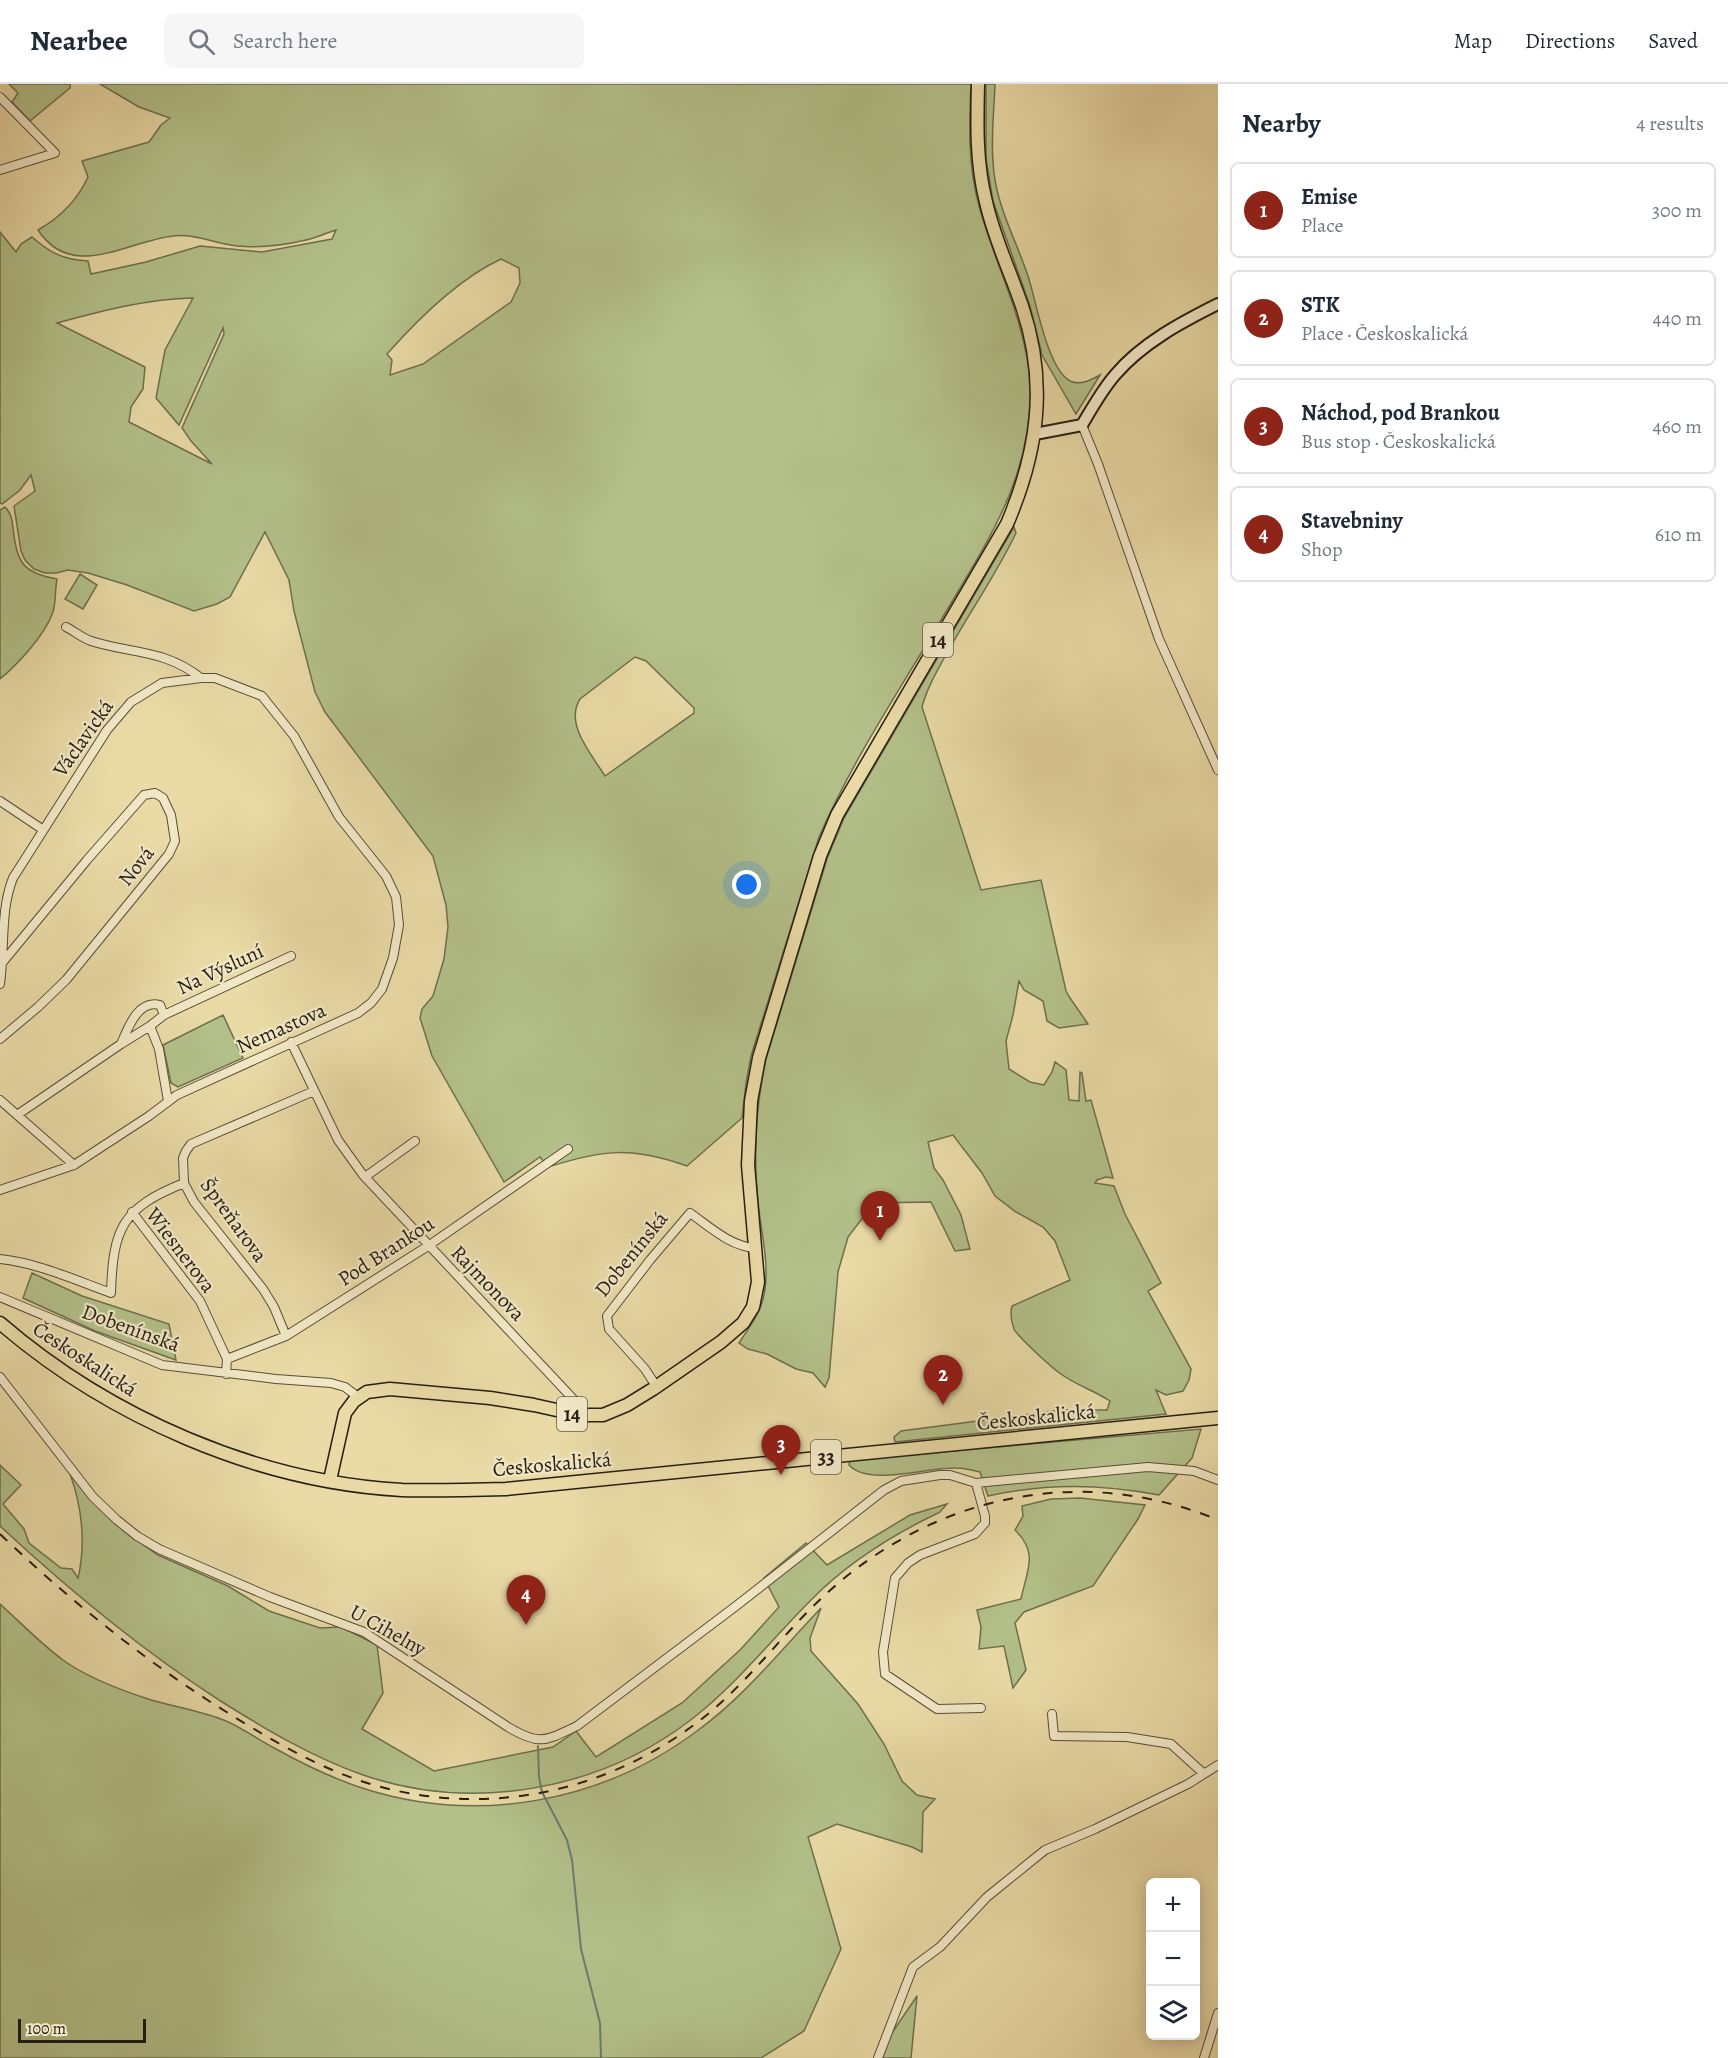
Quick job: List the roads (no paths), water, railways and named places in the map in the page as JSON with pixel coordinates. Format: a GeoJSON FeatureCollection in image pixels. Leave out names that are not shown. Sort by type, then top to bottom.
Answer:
{"type":"FeatureCollection","features":[{"type":"Feature","properties":{"kind":"main road","name":"14"},"geometry":{"type":"LineString","coordinates":[[358,1397],[372,1390],[390,1389],[506,1400],[579,1415],[596,1416],[627,1405],[656,1386],[730,1335],[749,1315],[758,1282],[748,1165],[749,1119],[753,1084],[820,856],[842,805],[1007,524],[1026,475],[1035,434],[1037,387],[1033,348],[1023,308],[986,203],[980,176],[977,129],[978,84]]}},
{"type":"Feature","properties":{"kind":"main road","name":"Českoskalická"},"geometry":{"type":"LineString","coordinates":[[0,1323],[68,1376],[135,1415],[237,1457],[330,1480],[400,1490],[506,1489],[1218,1418]]}},
{"type":"Feature","properties":{"kind":"main road"},"geometry":{"type":"LineString","coordinates":[[330,1480],[343,1419],[348,1408],[358,1397]]}},
{"type":"Feature","properties":{"kind":"street"},"geometry":{"type":"LineString","coordinates":[[0,97],[55,153],[0,170]]}},
{"type":"Feature","properties":{"kind":"street"},"geometry":{"type":"LineString","coordinates":[[1035,434],[1082,425],[1116,373],[1163,334],[1218,304]]}},
{"type":"Feature","properties":{"kind":"street"},"geometry":{"type":"LineString","coordinates":[[1082,425],[1102,475],[1159,639],[1218,770]]}},
{"type":"Feature","properties":{"kind":"street","name":"Václavická"},"geometry":{"type":"LineString","coordinates":[[66,627],[89,640],[156,654],[190,670],[201,678]]}},
{"type":"Feature","properties":{"kind":"street","name":"Václavická"},"geometry":{"type":"LineString","coordinates":[[0,984],[4,905],[8,888],[42,829],[107,730],[131,702],[162,683],[215,678],[262,696],[294,736],[328,798]]}},
{"type":"Feature","properties":{"kind":"street","name":"Nová"},"geometry":{"type":"LineString","coordinates":[[0,1039],[66,980],[169,854],[175,841],[175,831],[164,798],[155,793],[144,795],[2,963]]}},
{"type":"Feature","properties":{"kind":"street","name":"Nemastova"},"geometry":{"type":"LineString","coordinates":[[0,1190],[74,1165],[168,1101],[291,1042],[358,1013],[382,989],[393,958],[399,925],[396,897],[386,876],[339,817],[328,798]]}},
{"type":"Feature","properties":{"kind":"street"},"geometry":{"type":"LineString","coordinates":[[0,801],[42,829]]}},
{"type":"Feature","properties":{"kind":"street","name":"Na Výsluní"},"geometry":{"type":"LineString","coordinates":[[17,1115],[164,1015],[291,956]]}},
{"type":"Feature","properties":{"kind":"street","name":"Na Výsluní"},"geometry":{"type":"LineString","coordinates":[[120,1044],[141,1009],[154,1003],[160,1005],[164,1015]]}},
{"type":"Feature","properties":{"kind":"street"},"geometry":{"type":"LineString","coordinates":[[150,1026],[159,1049],[168,1101]]}},
{"type":"Feature","properties":{"kind":"street","name":"Rajmonova"},"geometry":{"type":"LineString","coordinates":[[291,1042],[338,1140],[365,1177],[576,1402],[579,1415]]}},
{"type":"Feature","properties":{"kind":"street","name":"Špreňarova"},"geometry":{"type":"LineString","coordinates":[[286,1336],[274,1307],[263,1289],[194,1202],[184,1183],[183,1158],[191,1144],[314,1091]]}},
{"type":"Feature","properties":{"kind":"street"},"geometry":{"type":"LineString","coordinates":[[0,1100],[74,1165]]}},
{"type":"Feature","properties":{"kind":"street"},"geometry":{"type":"LineString","coordinates":[[365,1177],[415,1141]]}},
{"type":"Feature","properties":{"kind":"street","name":"Pod Brankou"},"geometry":{"type":"LineString","coordinates":[[227,1359],[286,1336],[428,1246],[568,1149]]}},
{"type":"Feature","properties":{"kind":"street"},"geometry":{"type":"LineString","coordinates":[[132,1212],[158,1193],[184,1183]]}},
{"type":"Feature","properties":{"kind":"street","name":"Wiesnerova"},"geometry":{"type":"LineString","coordinates":[[0,1259],[12,1260],[111,1293],[112,1260],[120,1232],[132,1212],[200,1301],[227,1359]]}},
{"type":"Feature","properties":{"kind":"street","name":"Dobenínská"},"geometry":{"type":"LineString","coordinates":[[656,1386],[609,1329],[607,1316],[690,1213],[732,1242],[756,1248]]}},
{"type":"Feature","properties":{"kind":"street","name":"Dobenínská"},"geometry":{"type":"LineString","coordinates":[[0,1297],[162,1365],[226,1374],[331,1383],[345,1387],[358,1397]]}},
{"type":"Feature","properties":{"kind":"street"},"geometry":{"type":"LineString","coordinates":[[226,1374],[227,1359]]}},
{"type":"Feature","properties":{"kind":"street","name":"U Cihelny"},"geometry":{"type":"LineString","coordinates":[[0,1377],[93,1497],[137,1536],[159,1549],[270,1597],[364,1632],[528,1739],[543,1740],[577,1726],[884,1490],[901,1481],[950,1474],[976,1483]]}},
{"type":"Feature","properties":{"kind":"street"},"geometry":{"type":"LineString","coordinates":[[981,1708],[937,1709],[885,1674],[883,1652],[895,1578],[908,1563],[920,1555],[975,1533],[985,1523],[976,1483],[1148,1467],[1194,1471],[1218,1480]]}},
{"type":"Feature","properties":{"kind":"street"},"geometry":{"type":"LineString","coordinates":[[1052,1714],[1054,1736],[1127,1737],[1171,1744],[1203,1773]]}},
{"type":"Feature","properties":{"kind":"street"},"geometry":{"type":"LineString","coordinates":[[878,2058],[913,1966],[940,1947],[987,1897],[1045,1850],[1095,1829],[1188,1784],[1218,1764]]}},
{"type":"Feature","properties":{"kind":"street"},"geometry":{"type":"LineString","coordinates":[[1204,2058],[1218,2013]]}},
{"type":"Feature","properties":{"kind":"waterway"},"geometry":{"type":"LineString","coordinates":[[538,1746],[542,1792],[567,1840],[572,1860],[581,1949],[600,2023],[601,2058]]}},
{"type":"Feature","properties":{"kind":"railway"},"geometry":{"type":"LineString","coordinates":[[0,1534],[75,1601],[127,1643],[209,1701],[284,1746],[344,1775],[407,1793],[450,1798],[492,1799],[535,1794],[576,1784],[616,1770],[655,1751],[691,1727],[727,1697],[826,1594],[868,1560],[914,1533],[961,1512],[1011,1498],[1062,1492],[1114,1494],[1166,1503],[1218,1520]]}},
{"type":"Feature","properties":{"kind":"place","name":"Emise"},"geometry":{"type":"Point","coordinates":[880,1241]}},
{"type":"Feature","properties":{"kind":"place","name":"STK"},"geometry":{"type":"Point","coordinates":[943,1405]}},
{"type":"Feature","properties":{"kind":"place","name":"Náchod, pod Brankou"},"geometry":{"type":"Point","coordinates":[781,1475]}},
{"type":"Feature","properties":{"kind":"place","name":"Stavebniny"},"geometry":{"type":"Point","coordinates":[526,1625]}}]}
